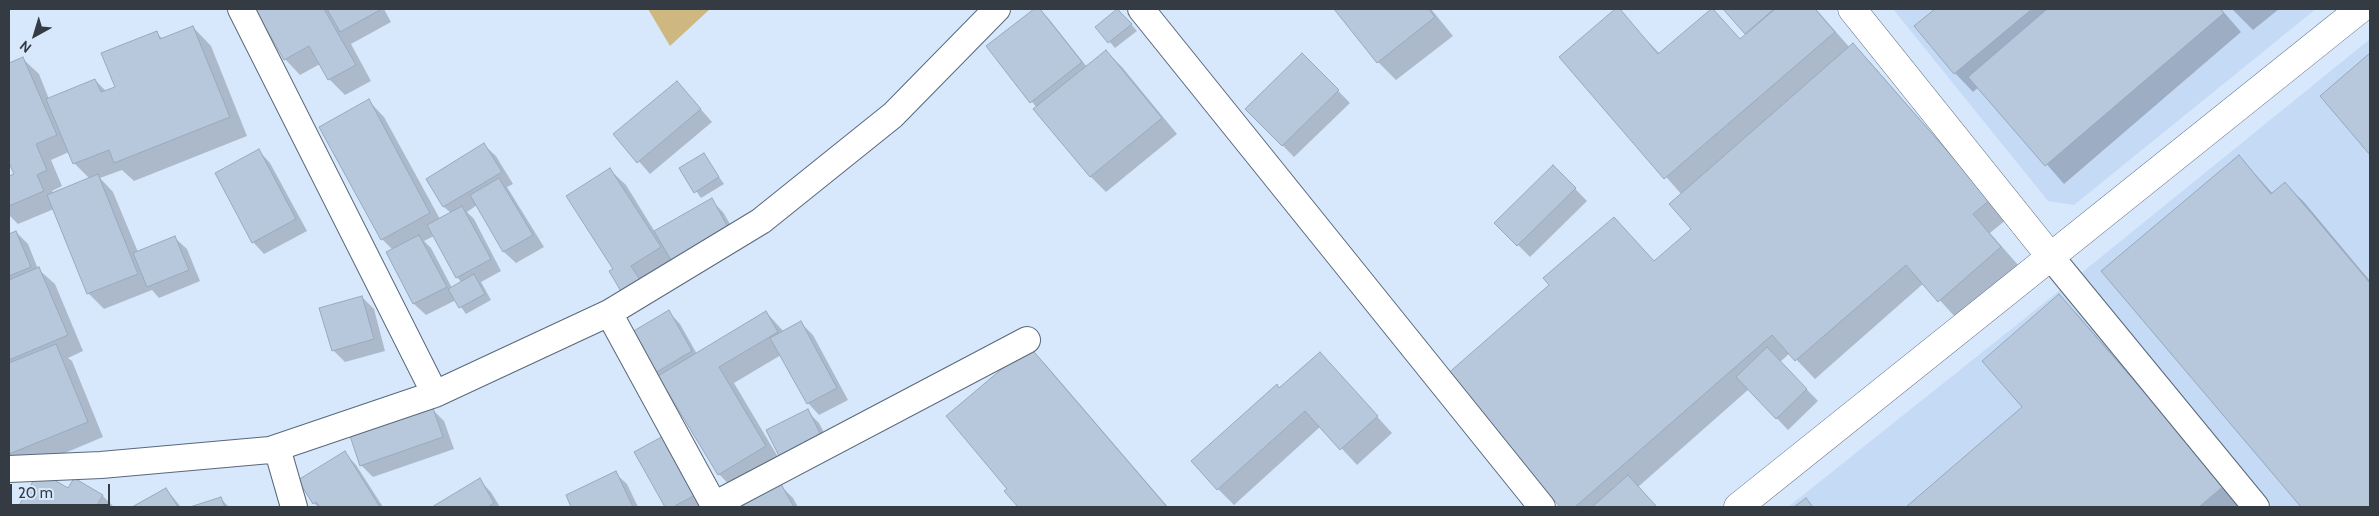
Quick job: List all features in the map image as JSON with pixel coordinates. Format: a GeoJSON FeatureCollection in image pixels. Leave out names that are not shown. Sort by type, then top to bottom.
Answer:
{"type":"FeatureCollection","features":[{"type":"Feature","properties":{"kind":"street"},"geometry":{"type":"LineString","coordinates":[[241,9],[435,394]]}},
{"type":"Feature","properties":{"kind":"street"},"geometry":{"type":"LineString","coordinates":[[9,469],[101,466],[278,448],[435,394],[609,313],[761,221],[893,116],[997,9]]}},
{"type":"Feature","properties":{"kind":"street"},"geometry":{"type":"LineString","coordinates":[[1141,9],[1542,507]]}},
{"type":"Feature","properties":{"kind":"street"},"geometry":{"type":"LineString","coordinates":[[1852,9],[2050,256],[2256,507]]}},
{"type":"Feature","properties":{"kind":"street"},"geometry":{"type":"LineString","coordinates":[[1738,507],[2360,9]]}},
{"type":"Feature","properties":{"kind":"street"},"geometry":{"type":"LineString","coordinates":[[609,313],[714,506],[1027,340]]}},
{"type":"Feature","properties":{"kind":"street"},"geometry":{"type":"LineString","coordinates":[[278,448],[294,507]]}},
{"type":"Feature","properties":{"kind":"shaded area"},"geometry":{"type":"Polygon","coordinates":[[[648,9],[710,9],[670,46],[648,9]]]}},
{"type":"Feature","properties":{"kind":"shaded area"},"geometry":{"type":"Polygon","coordinates":[[[1893,9],[2316,9],[2074,205],[2048,201],[1893,9]]]}},
{"type":"Feature","properties":{"kind":"shaded area"},"geometry":{"type":"Polygon","coordinates":[[[2370,39],[2370,507],[1788,507],[2069,283],[2370,39]]]}},
{"type":"Feature","properties":{"kind":"building"},"geometry":{"type":"Polygon","coordinates":[[[255,9],[324,9],[356,65],[328,80],[309,46],[284,60],[255,9]]]}},
{"type":"Feature","properties":{"kind":"building"},"geometry":{"type":"Polygon","coordinates":[[[327,9],[379,9],[380,10],[340,32],[327,9]]]}},
{"type":"Feature","properties":{"kind":"building"},"geometry":{"type":"Polygon","coordinates":[[[1034,9],[1040,9],[1082,62],[1030,103],[986,46],[1034,9]]]}},
{"type":"Feature","properties":{"kind":"building"},"geometry":{"type":"Polygon","coordinates":[[[1117,9],[1132,24],[1108,43],[1095,27],[1117,9]]]}},
{"type":"Feature","properties":{"kind":"building"},"geometry":{"type":"Polygon","coordinates":[[[1334,9],[1429,9],[1435,17],[1377,63],[1334,9]]]}},
{"type":"Feature","properties":{"kind":"building"},"geometry":{"type":"Polygon","coordinates":[[[1615,9],[1620,9],[1658,54],[1711,9],[1740,39],[1775,9],[1815,9],[1835,32],[1664,179],[1559,57],[1615,9]]]}},
{"type":"Feature","properties":{"kind":"building"},"geometry":{"type":"Polygon","coordinates":[[[1723,9],[1774,9],[1745,34],[1723,9]]]}},
{"type":"Feature","properties":{"kind":"building"},"geometry":{"type":"Polygon","coordinates":[[[1935,9],[2032,9],[1954,74],[1914,26],[1935,9]]]}},
{"type":"Feature","properties":{"kind":"building"},"geometry":{"type":"Polygon","coordinates":[[[2047,9],[2220,9],[2224,13],[2045,166],[1968,77],[2047,9]]]}},
{"type":"Feature","properties":{"kind":"building"},"geometry":{"type":"Polygon","coordinates":[[[193,26],[230,117],[114,163],[109,150],[73,164],[46,99],[95,79],[101,92],[115,87],[101,53],[157,31],[160,39],[193,26]]]}},
{"type":"Feature","properties":{"kind":"building"},"geometry":{"type":"Polygon","coordinates":[[[1853,43],[1990,200],[1973,214],[2001,247],[1938,302],[1906,265],[1795,361],[1772,335],[1575,507],[1560,507],[1445,376],[1549,285],[1543,278],[1614,217],[1654,261],[1691,229],[1669,204],[1853,43]]]}},
{"type":"Feature","properties":{"kind":"building"},"geometry":{"type":"Polygon","coordinates":[[[1106,50],[1162,118],[1090,177],[1033,109],[1106,50]]]}},
{"type":"Feature","properties":{"kind":"building"},"geometry":{"type":"Polygon","coordinates":[[[1302,53],[1339,90],[1282,146],[1245,109],[1302,53]]]}},
{"type":"Feature","properties":{"kind":"building"},"geometry":{"type":"Polygon","coordinates":[[[2370,53],[2370,155],[2320,96],[2370,53]]]}},
{"type":"Feature","properties":{"kind":"building"},"geometry":{"type":"Polygon","coordinates":[[[23,57],[57,135],[36,144],[47,170],[37,175],[44,191],[9,206],[9,176],[14,174],[9,163],[9,63],[23,57]]]}},
{"type":"Feature","properties":{"kind":"building"},"geometry":{"type":"Polygon","coordinates":[[[677,81],[701,109],[637,163],[613,134],[677,81]]]}},
{"type":"Feature","properties":{"kind":"building"},"geometry":{"type":"Polygon","coordinates":[[[369,99],[430,213],[381,240],[319,127],[369,99]]]}},
{"type":"Feature","properties":{"kind":"building"},"geometry":{"type":"Polygon","coordinates":[[[484,143],[502,172],[443,207],[426,179],[484,143]]]}},
{"type":"Feature","properties":{"kind":"building"},"geometry":{"type":"Polygon","coordinates":[[[259,149],[296,219],[252,243],[215,173],[259,149]]]}},
{"type":"Feature","properties":{"kind":"building"},"geometry":{"type":"Polygon","coordinates":[[[704,153],[719,177],[694,193],[679,168],[704,153]]]}},
{"type":"Feature","properties":{"kind":"building"},"geometry":{"type":"Polygon","coordinates":[[[2239,155],[2271,194],[2285,182],[2370,283],[2370,507],[2301,507],[2101,271],[2239,155]]]}},
{"type":"Feature","properties":{"kind":"building"},"geometry":{"type":"Polygon","coordinates":[[[1553,165],[1576,188],[1517,246],[1494,223],[1553,165]]]}},
{"type":"Feature","properties":{"kind":"building"},"geometry":{"type":"Polygon","coordinates":[[[610,168],[661,247],[631,266],[641,281],[622,293],[609,271],[613,269],[566,196],[610,168]]]}},
{"type":"Feature","properties":{"kind":"building"},"geometry":{"type":"Polygon","coordinates":[[[98,174],[138,274],[87,294],[47,195],[98,174]]]}},
{"type":"Feature","properties":{"kind":"building"},"geometry":{"type":"Polygon","coordinates":[[[499,178],[533,235],[503,252],[470,195],[499,178]]]}},
{"type":"Feature","properties":{"kind":"building"},"geometry":{"type":"Polygon","coordinates":[[[712,198],[729,229],[672,262],[654,231],[712,198]]]}},
{"type":"Feature","properties":{"kind":"building"},"geometry":{"type":"Polygon","coordinates":[[[462,206],[491,259],[456,278],[427,225],[462,206]]]}},
{"type":"Feature","properties":{"kind":"building"},"geometry":{"type":"Polygon","coordinates":[[[16,231],[31,267],[9,276],[9,234],[16,231]]]}},
{"type":"Feature","properties":{"kind":"building"},"geometry":{"type":"Polygon","coordinates":[[[419,235],[447,287],[413,304],[386,252],[419,235]]]}},
{"type":"Feature","properties":{"kind":"building"},"geometry":{"type":"Polygon","coordinates":[[[175,236],[189,270],[147,287],[133,253],[175,236]]]}},
{"type":"Feature","properties":{"kind":"building"},"geometry":{"type":"Polygon","coordinates":[[[39,267],[68,335],[9,360],[9,280],[39,267]]]}},
{"type":"Feature","properties":{"kind":"building"},"geometry":{"type":"Polygon","coordinates":[[[474,274],[485,294],[459,308],[448,289],[474,274]]]}},
{"type":"Feature","properties":{"kind":"building"},"geometry":{"type":"Polygon","coordinates":[[[2059,294],[2225,485],[2199,507],[1906,507],[2022,407],[1982,361],[2059,294]]]}},
{"type":"Feature","properties":{"kind":"building"},"geometry":{"type":"Polygon","coordinates":[[[362,296],[374,339],[332,351],[319,308],[362,296]]]}},
{"type":"Feature","properties":{"kind":"building"},"geometry":{"type":"Polygon","coordinates":[[[669,310],[692,351],[655,373],[632,332],[669,310]]]}},
{"type":"Feature","properties":{"kind":"building"},"geometry":{"type":"Polygon","coordinates":[[[766,311],[778,332],[719,367],[766,446],[718,475],[658,376],[766,311]]]}},
{"type":"Feature","properties":{"kind":"building"},"geometry":{"type":"Polygon","coordinates":[[[801,321],[837,388],[807,404],[770,338],[801,321]]]}},
{"type":"Feature","properties":{"kind":"building"},"geometry":{"type":"Polygon","coordinates":[[[56,344],[88,422],[9,454],[9,363],[56,344]]]}},
{"type":"Feature","properties":{"kind":"building"},"geometry":{"type":"Polygon","coordinates":[[[1029,346],[1167,507],[1018,507],[1004,491],[1007,489],[946,416],[1029,346]]]}},
{"type":"Feature","properties":{"kind":"building"},"geometry":{"type":"Polygon","coordinates":[[[1767,347],[1807,389],[1776,419],[1736,377],[1767,347]]]}},
{"type":"Feature","properties":{"kind":"building"},"geometry":{"type":"Polygon","coordinates":[[[1320,352],[1378,416],[1340,450],[1305,411],[1217,490],[1191,461],[1277,384],[1279,388],[1320,352]]]}},
{"type":"Feature","properties":{"kind":"building"},"geometry":{"type":"Polygon","coordinates":[[[433,408],[443,437],[360,466],[350,436],[433,408]]]}},
{"type":"Feature","properties":{"kind":"building"},"geometry":{"type":"Polygon","coordinates":[[[808,409],[825,443],[783,464],[766,430],[808,409]]]}},
{"type":"Feature","properties":{"kind":"building"},"geometry":{"type":"Polygon","coordinates":[[[667,434],[699,493],[673,507],[665,507],[634,452],[667,434]]]}},
{"type":"Feature","properties":{"kind":"building"},"geometry":{"type":"Polygon","coordinates":[[[345,451],[380,507],[320,507],[316,502],[313,504],[298,480],[345,451]]]}},
{"type":"Feature","properties":{"kind":"building"},"geometry":{"type":"Polygon","coordinates":[[[39,471],[68,488],[74,478],[103,495],[96,507],[18,507],[39,471]]]}},
{"type":"Feature","properties":{"kind":"building"},"geometry":{"type":"Polygon","coordinates":[[[616,471],[633,507],[571,507],[566,495],[616,471]]]}},
{"type":"Feature","properties":{"kind":"building"},"geometry":{"type":"Polygon","coordinates":[[[1628,475],[1657,507],[1592,507],[1628,475]]]}},
{"type":"Feature","properties":{"kind":"building"},"geometry":{"type":"Polygon","coordinates":[[[480,478],[494,503],[488,507],[432,507],[480,478]]]}},
{"type":"Feature","properties":{"kind":"building"},"geometry":{"type":"Polygon","coordinates":[[[781,484],[794,507],[740,507],[781,484]]]}},
{"type":"Feature","properties":{"kind":"building"},"geometry":{"type":"Polygon","coordinates":[[[166,488],[178,507],[132,507],[166,488]]]}},
{"type":"Feature","properties":{"kind":"building"},"geometry":{"type":"Polygon","coordinates":[[[221,497],[225,507],[190,507],[221,497]]]}},
{"type":"Feature","properties":{"kind":"building"},"geometry":{"type":"Polygon","coordinates":[[[1806,498],[1813,507],[1794,507],[1806,498]]]}}]}
